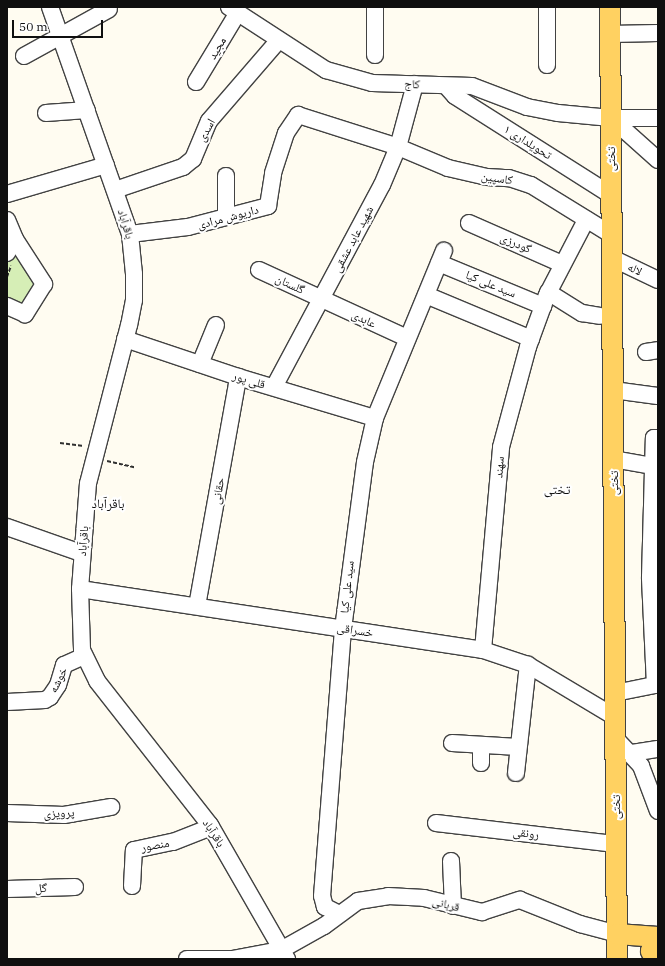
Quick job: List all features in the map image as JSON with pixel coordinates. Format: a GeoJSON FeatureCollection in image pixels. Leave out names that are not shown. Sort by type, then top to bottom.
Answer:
{"type":"FeatureCollection","features":[{"type":"Feature","properties":{"kind":"main road","name":"تختی"},"geometry":{"type":"LineString","coordinates":[[610,7],[617,959]]}},
{"type":"Feature","properties":{"kind":"main road"},"geometry":{"type":"LineString","coordinates":[[617,934],[658,939]]}},
{"type":"Feature","properties":{"kind":"main road"},"geometry":{"type":"LineString","coordinates":[[655,959],[651,951],[654,942],[658,939]]}},
{"type":"Feature","properties":{"kind":"street","name":"باقرآباد"},"geometry":{"type":"LineString","coordinates":[[50,7],[115,190],[130,234],[133,250],[134,300],[88,483],[81,553],[80,589],[80,633],[84,656],[97,681],[211,827],[284,954]]}},
{"type":"Feature","properties":{"kind":"street"},"geometry":{"type":"LineString","coordinates":[[375,7],[375,55]]}},
{"type":"Feature","properties":{"kind":"street"},"geometry":{"type":"LineString","coordinates":[[547,7],[547,64]]}},
{"type":"Feature","properties":{"kind":"street"},"geometry":{"type":"LineString","coordinates":[[24,56],[61,37],[109,9]]}},
{"type":"Feature","properties":{"kind":"street","name":"کاج"},"geometry":{"type":"LineString","coordinates":[[233,11],[278,41],[326,70],[372,83],[482,88],[527,107],[611,118],[658,118]]}},
{"type":"Feature","properties":{"kind":"street","name":"مجید"},"geometry":{"type":"LineString","coordinates":[[196,82],[233,11]]}},
{"type":"Feature","properties":{"kind":"street"},"geometry":{"type":"LineString","coordinates":[[610,34],[658,33]]}},
{"type":"Feature","properties":{"kind":"street","name":"اسدی"},"geometry":{"type":"LineString","coordinates":[[115,190],[183,167],[193,159],[210,121],[278,41]]}},
{"type":"Feature","properties":{"kind":"street","name":"شهید عابد عشقی"},"geometry":{"type":"LineString","coordinates":[[274,387],[382,185],[398,147],[415,84]]}},
{"type":"Feature","properties":{"kind":"street","name":"تحویلداری ۱"},"geometry":{"type":"LineString","coordinates":[[446,86],[455,96],[611,195]]}},
{"type":"Feature","properties":{"kind":"street"},"geometry":{"type":"LineString","coordinates":[[46,113],[87,110]]}},
{"type":"Feature","properties":{"kind":"street","name":"داریوش مرادی"},"geometry":{"type":"LineString","coordinates":[[130,234],[188,227],[268,206],[273,172],[286,133],[298,115],[398,147]]}},
{"type":"Feature","properties":{"kind":"street"},"geometry":{"type":"LineString","coordinates":[[611,118],[658,160]]}},
{"type":"Feature","properties":{"kind":"street","name":"کاسپین"},"geometry":{"type":"LineString","coordinates":[[398,147],[448,168],[487,177],[509,178],[531,185],[612,235]]}},
{"type":"Feature","properties":{"kind":"street"},"geometry":{"type":"LineString","coordinates":[[7,194],[106,165]]}},
{"type":"Feature","properties":{"kind":"street"},"geometry":{"type":"LineString","coordinates":[[226,176],[226,217]]}},
{"type":"Feature","properties":{"kind":"street"},"geometry":{"type":"LineString","coordinates":[[7,220],[15,239],[44,284],[25,314],[7,306]]}},
{"type":"Feature","properties":{"kind":"street","name":"سهند"},"geometry":{"type":"LineString","coordinates":[[483,650],[501,447],[531,339],[546,299],[562,264],[586,220]]}},
{"type":"Feature","properties":{"kind":"street","name":"گودرزی"},"geometry":{"type":"LineString","coordinates":[[469,223],[562,264]]}},
{"type":"Feature","properties":{"kind":"street"},"geometry":{"type":"LineString","coordinates":[[8,258],[15,239]]}},
{"type":"Feature","properties":{"kind":"street","name":"سید علی کیا"},"geometry":{"type":"LineString","coordinates":[[339,914],[325,907],[322,896],[343,628],[351,552],[375,418],[406,338],[442,257],[546,299]]}},
{"type":"Feature","properties":{"kind":"street","name":"لاله"},"geometry":{"type":"LineString","coordinates":[[612,258],[658,280]]}},
{"type":"Feature","properties":{"kind":"street","name":"گلستان"},"geometry":{"type":"LineString","coordinates":[[259,270],[322,299]]}},
{"type":"Feature","properties":{"kind":"street"},"geometry":{"type":"LineString","coordinates":[[426,295],[531,339]]}},
{"type":"Feature","properties":{"kind":"street","name":"عابدی"},"geometry":{"type":"LineString","coordinates":[[322,299],[406,338]]}},
{"type":"Feature","properties":{"kind":"street"},"geometry":{"type":"LineString","coordinates":[[546,299],[582,313],[600,316]]}},
{"type":"Feature","properties":{"kind":"street"},"geometry":{"type":"LineString","coordinates":[[200,364],[216,324]]}},
{"type":"Feature","properties":{"kind":"street","name":"قلی پور"},"geometry":{"type":"LineString","coordinates":[[125,339],[238,377],[375,418]]}},
{"type":"Feature","properties":{"kind":"street","name":"حقانی"},"geometry":{"type":"LineString","coordinates":[[197,606],[238,377]]}},
{"type":"Feature","properties":{"kind":"street"},"geometry":{"type":"LineString","coordinates":[[613,390],[658,396]]}},
{"type":"Feature","properties":{"kind":"street"},"geometry":{"type":"LineString","coordinates":[[615,693],[655,685],[650,577],[652,466],[654,438],[658,438]]}},
{"type":"Feature","properties":{"kind":"street"},"geometry":{"type":"LineString","coordinates":[[614,458],[652,466]]}},
{"type":"Feature","properties":{"kind":"street"},"geometry":{"type":"LineString","coordinates":[[7,527],[81,553]]}},
{"type":"Feature","properties":{"kind":"street","name":"خسراقی"},"geometry":{"type":"LineString","coordinates":[[80,589],[483,650],[528,665],[615,717]]}},
{"type":"Feature","properties":{"kind":"street","name":"خوشه"},"geometry":{"type":"LineString","coordinates":[[7,702],[45,700],[50,697],[58,685],[64,665],[84,656]]}},
{"type":"Feature","properties":{"kind":"street"},"geometry":{"type":"LineString","coordinates":[[516,773],[528,665]]}},
{"type":"Feature","properties":{"kind":"street"},"geometry":{"type":"LineString","coordinates":[[616,739],[632,754],[641,766],[658,811]]}},
{"type":"Feature","properties":{"kind":"street"},"geometry":{"type":"LineString","coordinates":[[452,743],[518,747]]}},
{"type":"Feature","properties":{"kind":"street"},"geometry":{"type":"LineString","coordinates":[[481,745],[481,763]]}},
{"type":"Feature","properties":{"kind":"street"},"geometry":{"type":"LineString","coordinates":[[632,754],[658,749]]}},
{"type":"Feature","properties":{"kind":"street","name":"پرویزی"},"geometry":{"type":"LineString","coordinates":[[7,813],[64,815],[111,807]]}},
{"type":"Feature","properties":{"kind":"street","name":"رونقی"},"geometry":{"type":"LineString","coordinates":[[436,823],[616,844]]}},
{"type":"Feature","properties":{"kind":"street","name":"منصور"},"geometry":{"type":"LineString","coordinates":[[132,886],[134,850],[173,842],[211,827]]}},
{"type":"Feature","properties":{"kind":"street"},"geometry":{"type":"LineString","coordinates":[[451,861],[453,906]]}},
{"type":"Feature","properties":{"kind":"street","name":"گل"},"geometry":{"type":"LineString","coordinates":[[7,889],[75,887]]}},
{"type":"Feature","properties":{"kind":"street","name":"قربانی"},"geometry":{"type":"LineString","coordinates":[[284,954],[358,901],[388,896],[424,898],[482,912],[504,907],[520,900],[580,924],[617,934]]}},
{"type":"Feature","properties":{"kind":"street"},"geometry":{"type":"LineString","coordinates":[[187,959],[232,959],[284,954]]}},
{"type":"Feature","properties":{"kind":"path"},"geometry":{"type":"LineString","coordinates":[[7,277],[11,271],[8,258]]}},
{"type":"Feature","properties":{"kind":"path"},"geometry":{"type":"LineString","coordinates":[[60,443],[96,453],[134,467]]}},
{"type":"Feature","properties":{"kind":"green space"},"geometry":{"type":"Polygon","coordinates":[[[7,241],[38,282],[25,305],[7,297],[7,241]]]}},
{"type":"Feature","properties":{"kind":"district","name":"تختی"},"geometry":{"type":"Point","coordinates":[557,490]}},
{"type":"Feature","properties":{"kind":"district","name":"باقرآباد"},"geometry":{"type":"Point","coordinates":[108,504]}}]}
